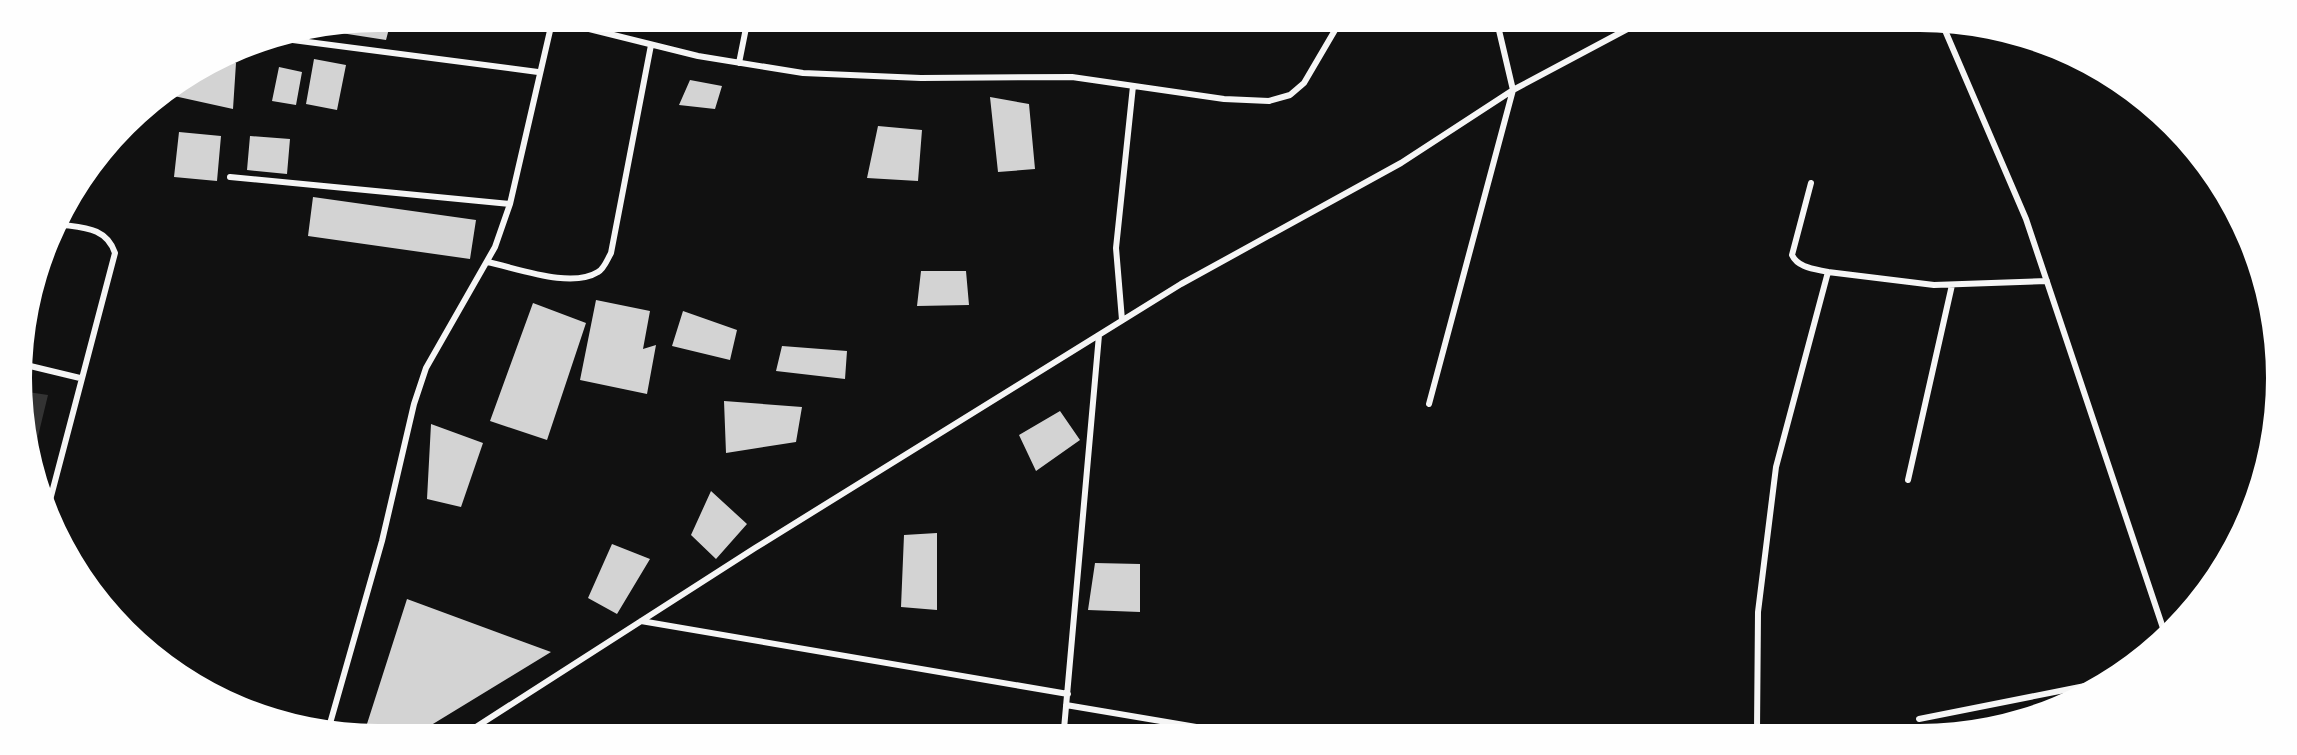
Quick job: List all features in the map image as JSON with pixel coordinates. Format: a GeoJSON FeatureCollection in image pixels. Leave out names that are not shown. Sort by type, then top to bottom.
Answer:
{"type":"FeatureCollection","features":[{"type":"Feature","properties":{"kind":"street"},"geometry":{"type":"LineString","coordinates":[[331,721],[382,541],[414,404],[426,368],[495,247],[510,204],[538,72],[549,32]]}},
{"type":"Feature","properties":{"kind":"street"},"geometry":{"type":"LineString","coordinates":[[600,32],[740,63],[803,73],[921,78],[1072,77],[1224,99],[1269,101],[1290,94],[1304,82],[1334,32]]}},
{"type":"Feature","properties":{"kind":"street"},"geometry":{"type":"LineString","coordinates":[[740,63],[745,32]]}},
{"type":"Feature","properties":{"kind":"street"},"geometry":{"type":"LineString","coordinates":[[1429,404],[1513,90],[1499,32]]}},
{"type":"Feature","properties":{"kind":"street"},"geometry":{"type":"LineString","coordinates":[[482,724],[641,621],[1181,284],[1401,163],[1513,90],[1622,32]]}},
{"type":"Feature","properties":{"kind":"street"},"geometry":{"type":"LineString","coordinates":[[1946,32],[2026,219],[2162,624]]}},
{"type":"Feature","properties":{"kind":"street"},"geometry":{"type":"LineString","coordinates":[[298,41],[538,72]]}},
{"type":"Feature","properties":{"kind":"street"},"geometry":{"type":"LineString","coordinates":[[487,262],[569,280],[586,278],[600,271],[611,253],[651,45]]}},
{"type":"Feature","properties":{"kind":"street"},"geometry":{"type":"LineString","coordinates":[[1122,320],[1116,248],[1133,86]]}},
{"type":"Feature","properties":{"kind":"street"},"geometry":{"type":"LineString","coordinates":[[230,177],[510,204]]}},
{"type":"Feature","properties":{"kind":"street"},"geometry":{"type":"LineString","coordinates":[[1811,183],[1792,255],[1801,265],[1828,272],[1952,285],[2047,281]]}},
{"type":"Feature","properties":{"kind":"street"},"geometry":{"type":"LineString","coordinates":[[52,493],[80,378],[113,269],[115,253],[111,240],[96,231],[66,226]]}},
{"type":"Feature","properties":{"kind":"street"},"geometry":{"type":"LineString","coordinates":[[1757,724],[1758,612],[1776,467],[1828,272]]}},
{"type":"Feature","properties":{"kind":"street"},"geometry":{"type":"LineString","coordinates":[[1908,480],[1952,285]]}},
{"type":"Feature","properties":{"kind":"street"},"geometry":{"type":"LineString","coordinates":[[1064,724],[1099,335]]}},
{"type":"Feature","properties":{"kind":"street"},"geometry":{"type":"LineString","coordinates":[[32,366],[80,378]]}},
{"type":"Feature","properties":{"kind":"street"},"geometry":{"type":"LineString","coordinates":[[641,621],[1068,694]]}},
{"type":"Feature","properties":{"kind":"street"},"geometry":{"type":"LineString","coordinates":[[1919,719],[2071,689]]}},
{"type":"Feature","properties":{"kind":"street"},"geometry":{"type":"LineString","coordinates":[[1066,705],[1178,724]]}},
{"type":"Feature","properties":{"kind":"shaded area"},"geometry":{"type":"Polygon","coordinates":[[[32,393],[48,395],[37,440],[32,393]]]}},
{"type":"Feature","properties":{"kind":"building"},"geometry":{"type":"Polygon","coordinates":[[[388,32],[386,40],[342,33],[388,32]]]}},
{"type":"Feature","properties":{"kind":"building"},"geometry":{"type":"Polygon","coordinates":[[[314,59],[346,65],[337,110],[306,104],[314,59]]]}},
{"type":"Feature","properties":{"kind":"building"},"geometry":{"type":"Polygon","coordinates":[[[234,62],[233,109],[176,96],[204,78],[234,62]]]}},
{"type":"Feature","properties":{"kind":"building"},"geometry":{"type":"Polygon","coordinates":[[[279,67],[302,72],[296,105],[272,101],[279,67]]]}},
{"type":"Feature","properties":{"kind":"building"},"geometry":{"type":"Polygon","coordinates":[[[690,80],[722,86],[715,109],[679,105],[690,80]]]}},
{"type":"Feature","properties":{"kind":"building"},"geometry":{"type":"Polygon","coordinates":[[[990,97],[1029,104],[1035,169],[998,172],[990,97]]]}},
{"type":"Feature","properties":{"kind":"building"},"geometry":{"type":"Polygon","coordinates":[[[878,126],[922,130],[918,181],[867,178],[878,126]]]}},
{"type":"Feature","properties":{"kind":"building"},"geometry":{"type":"Polygon","coordinates":[[[179,132],[221,136],[217,181],[174,177],[179,132]]]}},
{"type":"Feature","properties":{"kind":"building"},"geometry":{"type":"Polygon","coordinates":[[[250,136],[290,139],[287,174],[247,170],[250,136]]]}},
{"type":"Feature","properties":{"kind":"building"},"geometry":{"type":"Polygon","coordinates":[[[313,197],[476,220],[470,259],[308,236],[313,197]]]}},
{"type":"Feature","properties":{"kind":"building"},"geometry":{"type":"Polygon","coordinates":[[[921,271],[966,271],[969,305],[917,306],[921,271]]]}},
{"type":"Feature","properties":{"kind":"building"},"geometry":{"type":"Polygon","coordinates":[[[596,300],[650,311],[643,349],[656,345],[647,394],[580,380],[596,300]]]}},
{"type":"Feature","properties":{"kind":"building"},"geometry":{"type":"Polygon","coordinates":[[[533,303],[586,323],[547,440],[490,421],[533,303]]]}},
{"type":"Feature","properties":{"kind":"building"},"geometry":{"type":"Polygon","coordinates":[[[683,311],[737,330],[730,360],[672,346],[683,311]]]}},
{"type":"Feature","properties":{"kind":"building"},"geometry":{"type":"Polygon","coordinates":[[[782,346],[847,351],[845,379],[776,371],[782,346]]]}},
{"type":"Feature","properties":{"kind":"building"},"geometry":{"type":"Polygon","coordinates":[[[724,401],[802,407],[796,442],[726,453],[724,401]]]}},
{"type":"Feature","properties":{"kind":"building"},"geometry":{"type":"Polygon","coordinates":[[[1060,411],[1080,440],[1036,471],[1019,435],[1060,411]]]}},
{"type":"Feature","properties":{"kind":"building"},"geometry":{"type":"Polygon","coordinates":[[[431,424],[483,443],[461,507],[427,499],[431,424]]]}},
{"type":"Feature","properties":{"kind":"building"},"geometry":{"type":"Polygon","coordinates":[[[711,491],[747,524],[716,559],[691,535],[711,491]]]}},
{"type":"Feature","properties":{"kind":"building"},"geometry":{"type":"Polygon","coordinates":[[[937,533],[937,610],[901,607],[904,535],[937,533]]]}},
{"type":"Feature","properties":{"kind":"building"},"geometry":{"type":"Polygon","coordinates":[[[612,544],[650,559],[617,614],[588,598],[612,544]]]}},
{"type":"Feature","properties":{"kind":"building"},"geometry":{"type":"Polygon","coordinates":[[[1095,563],[1140,564],[1140,612],[1088,610],[1095,563]]]}},
{"type":"Feature","properties":{"kind":"building"},"geometry":{"type":"Polygon","coordinates":[[[407,599],[551,652],[433,724],[367,724],[407,599]]]}}]}
